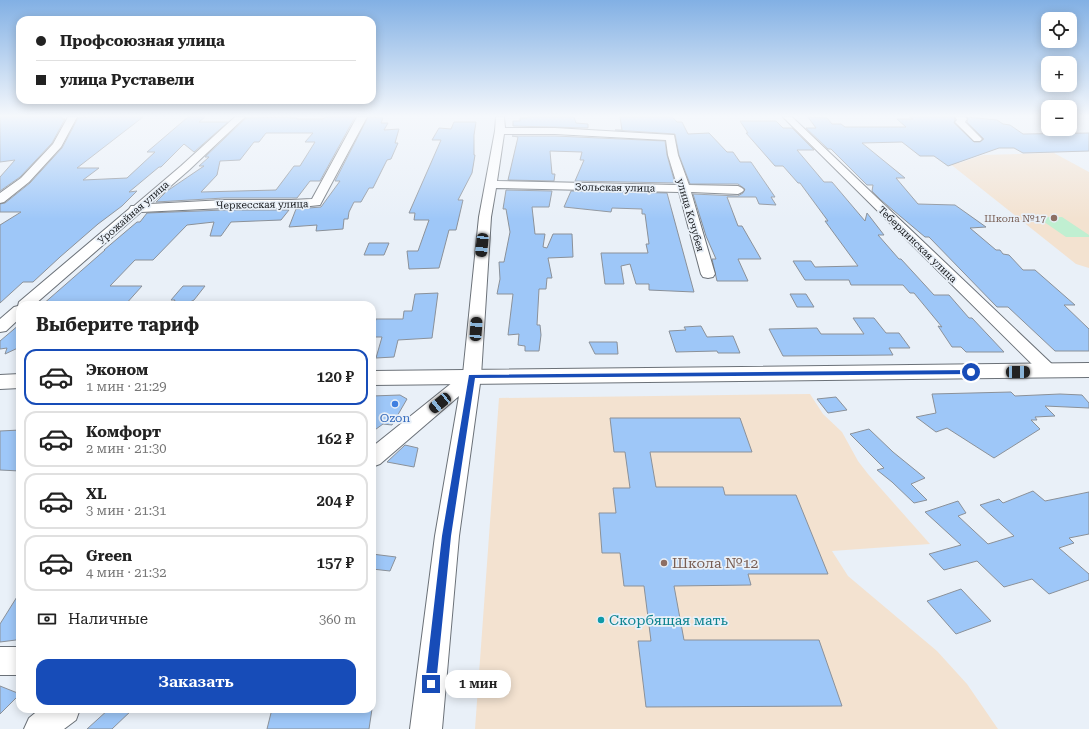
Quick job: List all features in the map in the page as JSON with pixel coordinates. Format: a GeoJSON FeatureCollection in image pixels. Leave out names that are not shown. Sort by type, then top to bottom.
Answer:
{"type":"FeatureCollection","features":[{"type":"Feature","properties":{"kind":"street"},"geometry":{"type":"LineString","coordinates":[[0,199],[25,180],[51,151]]}},
{"type":"Feature","properties":{"kind":"street","name":"Урожайная улица"},"geometry":{"type":"LineString","coordinates":[[30,301],[203,151]]}},
{"type":"Feature","properties":{"kind":"street","name":"Черкесская улица"},"geometry":{"type":"LineString","coordinates":[[135,209],[224,204],[306,204],[316,202],[344,151]]}},
{"type":"Feature","properties":{"kind":"street"},"geometry":{"type":"LineString","coordinates":[[426,729],[447,536],[472,376],[479,273],[485,218],[497,151]]}},
{"type":"Feature","properties":{"kind":"street","name":"улица Кочубея"},"geometry":{"type":"LineString","coordinates":[[672,151],[708,274]]}},
{"type":"Feature","properties":{"kind":"street","name":"Тебердинская улица"},"geometry":{"type":"LineString","coordinates":[[822,151],[1049,371]]}},
{"type":"Feature","properties":{"kind":"street","name":"Зольская улица"},"geometry":{"type":"LineString","coordinates":[[491,184],[738,190]]}},
{"type":"Feature","properties":{"kind":"street"},"geometry":{"type":"LineString","coordinates":[[0,327],[16,313]]}},
{"type":"Feature","properties":{"kind":"street"},"geometry":{"type":"LineString","coordinates":[[376,378],[852,374],[1089,370]]}},
{"type":"Feature","properties":{"kind":"street"},"geometry":{"type":"LineString","coordinates":[[376,455],[472,376]]}},
{"type":"Feature","properties":{"kind":"street"},"geometry":{"type":"LineString","coordinates":[[0,382],[16,382]]}},
{"type":"Feature","properties":{"kind":"street"},"geometry":{"type":"LineString","coordinates":[[0,661],[16,661]]}},
{"type":"Feature","properties":{"kind":"street"},"geometry":{"type":"LineString","coordinates":[[40,729],[60,713]]}},
{"type":"Feature","properties":{"kind":"shaded area","name":"Школа №17"},"geometry":{"type":"Polygon","coordinates":[[[1054,153],[1089,172],[1089,268],[1076,264],[949,163],[959,163],[983,155],[1054,153]]]}},
{"type":"Feature","properties":{"kind":"shaded area","name":"Школа №12"},"geometry":{"type":"Polygon","coordinates":[[[810,394],[823,414],[842,432],[858,461],[868,474],[930,544],[832,551],[848,576],[937,651],[967,684],[998,729],[475,729],[499,398],[810,394]]]}},
{"type":"Feature","properties":{"kind":"green space"},"geometry":{"type":"Polygon","coordinates":[[[1037,217],[1062,217],[1089,235],[1089,237],[1066,237],[1037,217]]]}},
{"type":"Feature","properties":{"kind":"building"},"geometry":{"type":"Polygon","coordinates":[[[0,151],[44,151],[20,177],[0,191],[0,177],[15,160],[0,162],[0,151]]]}},
{"type":"Feature","properties":{"kind":"building"},"geometry":{"type":"Polygon","coordinates":[[[59,151],[99,151],[77,168],[99,168],[83,180],[127,178],[155,152],[147,152],[148,151],[177,151],[161,167],[159,167],[129,192],[137,191],[122,206],[98,224],[33,282],[23,282],[0,303],[0,225],[21,212],[0,212],[0,204],[5,203],[30,183],[59,151]]]}},
{"type":"Feature","properties":{"kind":"building"},"geometry":{"type":"Polygon","coordinates":[[[211,151],[247,151],[240,160],[220,161],[217,175],[201,192],[276,190],[294,166],[300,166],[309,151],[336,151],[320,181],[310,181],[297,198],[224,198],[156,202],[167,191],[204,166],[199,166],[209,157],[205,157],[211,151]]]}},
{"type":"Feature","properties":{"kind":"building"},"geometry":{"type":"Polygon","coordinates":[[[350,151],[394,151],[391,159],[387,160],[373,188],[369,188],[361,202],[354,202],[349,212],[348,219],[344,219],[343,229],[316,231],[317,225],[289,227],[296,209],[321,207],[340,181],[335,181],[350,151]]]}},
{"type":"Feature","properties":{"kind":"building"},"geometry":{"type":"Polygon","coordinates":[[[436,151],[474,151],[475,155],[472,173],[458,200],[463,200],[456,230],[449,230],[439,268],[409,269],[407,251],[418,251],[429,220],[414,220],[415,213],[409,213],[436,151]]]}},
{"type":"Feature","properties":{"kind":"building"},"geometry":{"type":"Polygon","coordinates":[[[515,151],[550,151],[552,174],[555,174],[554,181],[508,180],[515,151]]]}},
{"type":"Feature","properties":{"kind":"building"},"geometry":{"type":"Polygon","coordinates":[[[551,151],[666,151],[675,183],[575,181],[584,160],[580,160],[582,152],[551,151]]]}},
{"type":"Feature","properties":{"kind":"building"},"geometry":{"type":"Polygon","coordinates":[[[678,151],[733,152],[740,162],[751,162],[775,197],[771,197],[776,205],[759,204],[756,197],[727,197],[738,226],[742,226],[761,259],[738,259],[748,281],[717,281],[712,259],[716,259],[706,236],[693,194],[738,196],[743,193],[745,189],[738,184],[690,184],[678,151]]]}},
{"type":"Feature","properties":{"kind":"building"},"geometry":{"type":"Polygon","coordinates":[[[762,151],[798,151],[824,182],[832,182],[865,221],[867,213],[884,235],[878,235],[934,295],[949,295],[969,318],[972,318],[1004,352],[966,352],[961,347],[952,347],[938,326],[942,327],[914,293],[910,293],[903,285],[851,285],[849,280],[805,280],[793,261],[811,261],[815,267],[858,266],[825,221],[828,221],[800,183],[798,183],[783,166],[775,166],[762,151]]]}},
{"type":"Feature","properties":{"kind":"building"},"geometry":{"type":"Polygon","coordinates":[[[833,151],[872,151],[905,178],[896,178],[918,204],[955,205],[986,227],[970,228],[996,250],[1000,250],[1003,254],[1009,255],[1023,270],[1035,270],[1075,305],[1064,305],[1089,329],[1089,351],[1055,351],[1008,307],[997,307],[929,237],[925,237],[881,200],[872,191],[873,185],[867,185],[833,151]]]}},
{"type":"Feature","properties":{"kind":"building"},"geometry":{"type":"Polygon","coordinates":[[[914,151],[990,151],[948,166],[934,156],[920,156],[914,151]]]}},
{"type":"Feature","properties":{"kind":"building"},"geometry":{"type":"Polygon","coordinates":[[[1019,151],[1088,151],[1023,153],[1019,151]]]}},
{"type":"Feature","properties":{"kind":"building"},"geometry":{"type":"Polygon","coordinates":[[[506,190],[552,191],[549,207],[532,207],[535,234],[545,234],[543,247],[547,248],[553,234],[572,234],[573,257],[548,258],[552,278],[547,278],[546,289],[539,289],[537,325],[540,325],[541,335],[539,351],[525,351],[525,346],[518,345],[519,334],[508,335],[513,294],[497,294],[500,279],[499,262],[504,262],[510,232],[506,209],[503,209],[506,190]]]}},
{"type":"Feature","properties":{"kind":"building"},"geometry":{"type":"Polygon","coordinates":[[[571,191],[667,193],[694,292],[649,290],[649,284],[636,284],[630,264],[621,266],[624,284],[605,284],[601,253],[648,253],[646,244],[649,244],[645,214],[642,214],[642,209],[612,208],[611,212],[564,207],[571,191]]]}},
{"type":"Feature","properties":{"kind":"building"},"geometry":{"type":"Polygon","coordinates":[[[224,210],[289,210],[281,220],[231,222],[221,236],[210,236],[214,222],[187,225],[153,260],[135,260],[110,286],[142,286],[129,301],[47,301],[137,222],[140,222],[147,213],[224,210]]]}},
{"type":"Feature","properties":{"kind":"building"},"geometry":{"type":"Polygon","coordinates":[[[369,243],[389,243],[384,255],[364,255],[369,243]]]}},
{"type":"Feature","properties":{"kind":"building"},"geometry":{"type":"Polygon","coordinates":[[[183,286],[205,286],[192,301],[171,300],[183,286]]]}},
{"type":"Feature","properties":{"kind":"building"},"geometry":{"type":"Polygon","coordinates":[[[438,293],[432,338],[398,340],[394,357],[376,358],[382,337],[376,337],[376,319],[403,319],[404,311],[412,311],[415,294],[438,293]]]}},
{"type":"Feature","properties":{"kind":"building"},"geometry":{"type":"Polygon","coordinates":[[[790,294],[806,294],[814,307],[797,307],[790,294]]]}},
{"type":"Feature","properties":{"kind":"building"},"geometry":{"type":"Polygon","coordinates":[[[853,318],[874,318],[886,333],[899,333],[910,348],[889,348],[893,355],[783,356],[769,329],[817,328],[821,334],[864,334],[853,318]]]}},
{"type":"Feature","properties":{"kind":"building"},"geometry":{"type":"Polygon","coordinates":[[[701,326],[707,337],[733,336],[740,353],[718,353],[717,351],[676,352],[669,331],[686,330],[684,327],[701,326]]]}},
{"type":"Feature","properties":{"kind":"building"},"geometry":{"type":"Polygon","coordinates":[[[16,327],[16,349],[5,354],[7,348],[0,349],[0,341],[16,327]]]}},
{"type":"Feature","properties":{"kind":"building"},"geometry":{"type":"Polygon","coordinates":[[[589,342],[617,342],[618,354],[595,354],[589,342]]]}},
{"type":"Feature","properties":{"kind":"building"},"geometry":{"type":"Polygon","coordinates":[[[1011,392],[1015,396],[1060,394],[1082,395],[1089,403],[1089,408],[1045,406],[1055,416],[1035,417],[1037,420],[1031,420],[1040,429],[994,458],[947,428],[936,432],[916,417],[936,413],[932,394],[1011,392]]]}},
{"type":"Feature","properties":{"kind":"building"},"geometry":{"type":"Polygon","coordinates":[[[400,395],[407,399],[392,425],[383,424],[376,429],[376,396],[400,395]]]}},
{"type":"Feature","properties":{"kind":"building"},"geometry":{"type":"Polygon","coordinates":[[[836,397],[847,410],[828,413],[817,399],[836,397]]]}},
{"type":"Feature","properties":{"kind":"building"},"geometry":{"type":"Polygon","coordinates":[[[610,418],[740,418],[752,452],[650,452],[656,487],[723,487],[725,495],[796,495],[828,574],[748,574],[751,585],[674,586],[684,640],[819,640],[842,706],[646,707],[638,641],[651,641],[644,586],[624,586],[620,553],[602,553],[599,513],[616,513],[613,488],[630,488],[625,452],[614,452],[610,418]]]}},
{"type":"Feature","properties":{"kind":"building"},"geometry":{"type":"Polygon","coordinates":[[[869,429],[893,452],[925,478],[911,484],[927,500],[914,503],[877,470],[884,468],[850,434],[869,429]]]}},
{"type":"Feature","properties":{"kind":"building"},"geometry":{"type":"Polygon","coordinates":[[[16,430],[16,471],[0,470],[0,431],[16,430]]]}},
{"type":"Feature","properties":{"kind":"building"},"geometry":{"type":"Polygon","coordinates":[[[405,445],[418,448],[414,467],[387,462],[405,445]]]}},
{"type":"Feature","properties":{"kind":"building"},"geometry":{"type":"Polygon","coordinates":[[[1033,491],[1045,501],[1089,492],[1089,534],[1069,538],[1074,543],[1059,548],[1089,574],[1089,580],[1049,594],[1032,579],[1004,587],[977,561],[944,570],[929,554],[961,545],[925,512],[958,501],[966,513],[958,516],[988,544],[1014,536],[980,505],[999,499],[1003,503],[1033,491]]]}},
{"type":"Feature","properties":{"kind":"building"},"geometry":{"type":"Polygon","coordinates":[[[376,554],[396,557],[390,571],[376,569],[376,554]]]}},
{"type":"Feature","properties":{"kind":"building"},"geometry":{"type":"Polygon","coordinates":[[[961,589],[991,621],[956,634],[927,601],[961,589]]]}},
{"type":"Feature","properties":{"kind":"building"},"geometry":{"type":"Polygon","coordinates":[[[16,598],[16,640],[0,642],[0,624],[16,598]]]}},
{"type":"Feature","properties":{"kind":"building"},"geometry":{"type":"Polygon","coordinates":[[[0,686],[16,692],[16,698],[0,714],[0,686]]]}},
{"type":"Feature","properties":{"kind":"building"},"geometry":{"type":"Polygon","coordinates":[[[105,713],[129,713],[112,729],[87,729],[105,713]]]}},
{"type":"Feature","properties":{"kind":"building"},"geometry":{"type":"Polygon","coordinates":[[[271,713],[371,713],[369,729],[267,729],[271,713]]]}},
{"type":"Feature","properties":{"kind":"place","name":"Школа №17"},"geometry":{"type":"Point","coordinates":[1054,218]}},
{"type":"Feature","properties":{"kind":"place","name":"Ozon"},"geometry":{"type":"Point","coordinates":[395,404]}},
{"type":"Feature","properties":{"kind":"place","name":"Школа №12"},"geometry":{"type":"Point","coordinates":[664,563]}},
{"type":"Feature","properties":{"kind":"place","name":"Скорбящая мать"},"geometry":{"type":"Point","coordinates":[601,620]}},
{"type":"Feature","properties":{"kind":"route"},"geometry":{"type":"LineString","coordinates":[[431,684],[447,536],[472,376],[971,372]]}}]}
